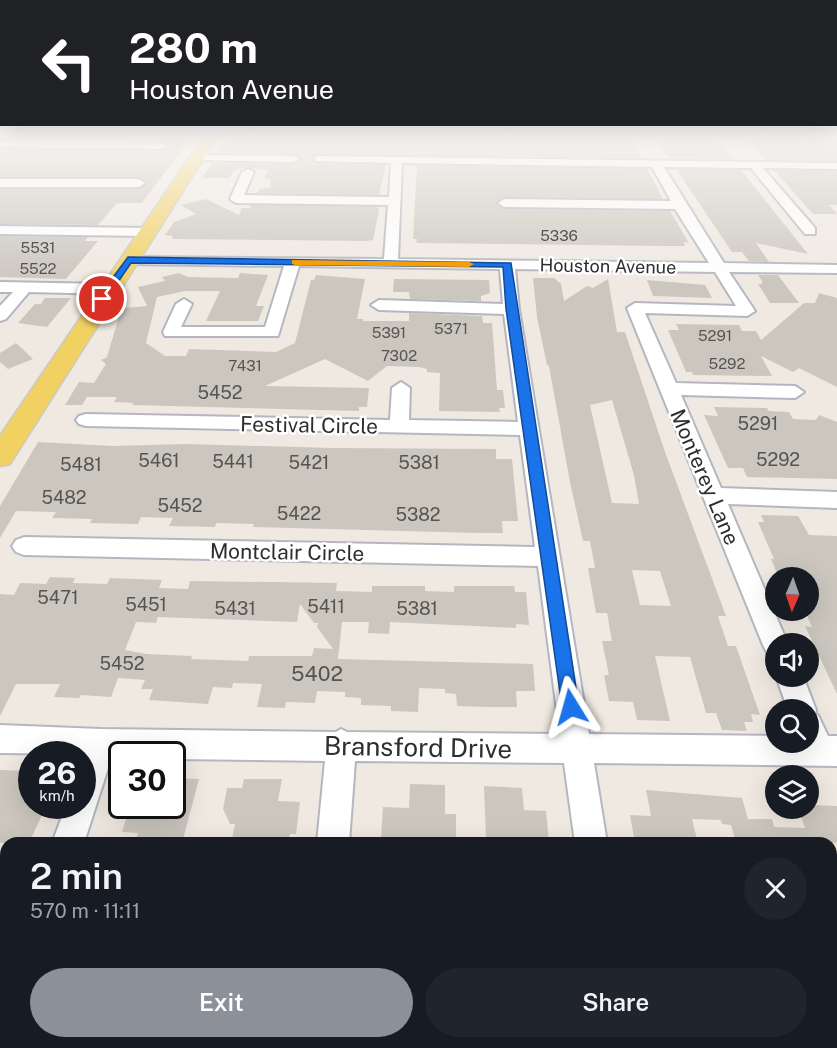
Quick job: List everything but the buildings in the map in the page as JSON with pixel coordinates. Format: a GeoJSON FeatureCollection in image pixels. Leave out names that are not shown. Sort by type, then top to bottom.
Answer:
{"type":"FeatureCollection","features":[{"type":"Feature","properties":{"kind":"main road"},"geometry":{"type":"LineString","coordinates":[[0,457],[8,434],[178,185]]}},
{"type":"Feature","properties":{"kind":"street"},"geometry":{"type":"LineString","coordinates":[[242,185],[236,199],[395,201]]}},
{"type":"Feature","properties":{"kind":"street"},"geometry":{"type":"LineString","coordinates":[[391,263],[396,185]]}},
{"type":"Feature","properties":{"kind":"street"},"geometry":{"type":"LineString","coordinates":[[668,185],[720,267]]}},
{"type":"Feature","properties":{"kind":"street"},"geometry":{"type":"LineString","coordinates":[[771,185],[810,231]]}},
{"type":"Feature","properties":{"kind":"street"},"geometry":{"type":"LineString","coordinates":[[504,203],[679,204]]}},
{"type":"Feature","properties":{"kind":"street"},"geometry":{"type":"LineString","coordinates":[[0,230],[147,232]]}},
{"type":"Feature","properties":{"kind":"street","name":"Houston Avenue"},"geometry":{"type":"LineString","coordinates":[[128,260],[837,269]]}},
{"type":"Feature","properties":{"kind":"street"},"geometry":{"type":"LineString","coordinates":[[184,304],[171,332],[272,332],[293,262]]}},
{"type":"Feature","properties":{"kind":"street"},"geometry":{"type":"LineString","coordinates":[[507,265],[511,309],[531,429],[590,837]]}},
{"type":"Feature","properties":{"kind":"street","name":"Monterey Lane"},"geometry":{"type":"LineString","coordinates":[[720,267],[747,310],[635,308],[771,633]]}},
{"type":"Feature","properties":{"kind":"street"},"geometry":{"type":"LineString","coordinates":[[0,287],[109,289]]}},
{"type":"Feature","properties":{"kind":"street"},"geometry":{"type":"LineString","coordinates":[[0,316],[24,288]]}},
{"type":"Feature","properties":{"kind":"street"},"geometry":{"type":"LineString","coordinates":[[379,305],[511,309]]}},
{"type":"Feature","properties":{"kind":"street"},"geometry":{"type":"LineString","coordinates":[[399,426],[401,388]]}},
{"type":"Feature","properties":{"kind":"street"},"geometry":{"type":"LineString","coordinates":[[668,389],[795,392]]}},
{"type":"Feature","properties":{"kind":"street","name":"Festival Circle"},"geometry":{"type":"LineString","coordinates":[[86,420],[531,429]]}},
{"type":"Feature","properties":{"kind":"street"},"geometry":{"type":"LineString","coordinates":[[714,496],[837,500]]}},
{"type":"Feature","properties":{"kind":"street","name":"Montclair Circle"},"geometry":{"type":"LineString","coordinates":[[24,546],[550,557]]}},
{"type":"Feature","properties":{"kind":"street","name":"Bransford Drive"},"geometry":{"type":"LineString","coordinates":[[0,739],[101,744],[341,744],[577,750],[828,752]]}},
{"type":"Feature","properties":{"kind":"street"},"geometry":{"type":"LineString","coordinates":[[819,740],[828,752]]}},
{"type":"Feature","properties":{"kind":"street"},"geometry":{"type":"LineString","coordinates":[[96,759],[101,744]]}},
{"type":"Feature","properties":{"kind":"street"},"geometry":{"type":"LineString","coordinates":[[333,837],[341,744]]}},
{"type":"Feature","properties":{"kind":"street"},"geometry":{"type":"LineString","coordinates":[[70,837],[76,819]]}},
{"type":"Feature","properties":{"kind":"slow traffic"},"geometry":{"type":"LineString","coordinates":[[295,262],[469,264]]}},
{"type":"Feature","properties":{"kind":"route"},"geometry":{"type":"LineString","coordinates":[[102,299],[128,260],[507,265],[511,309],[531,429],[571,707]]}}]}
